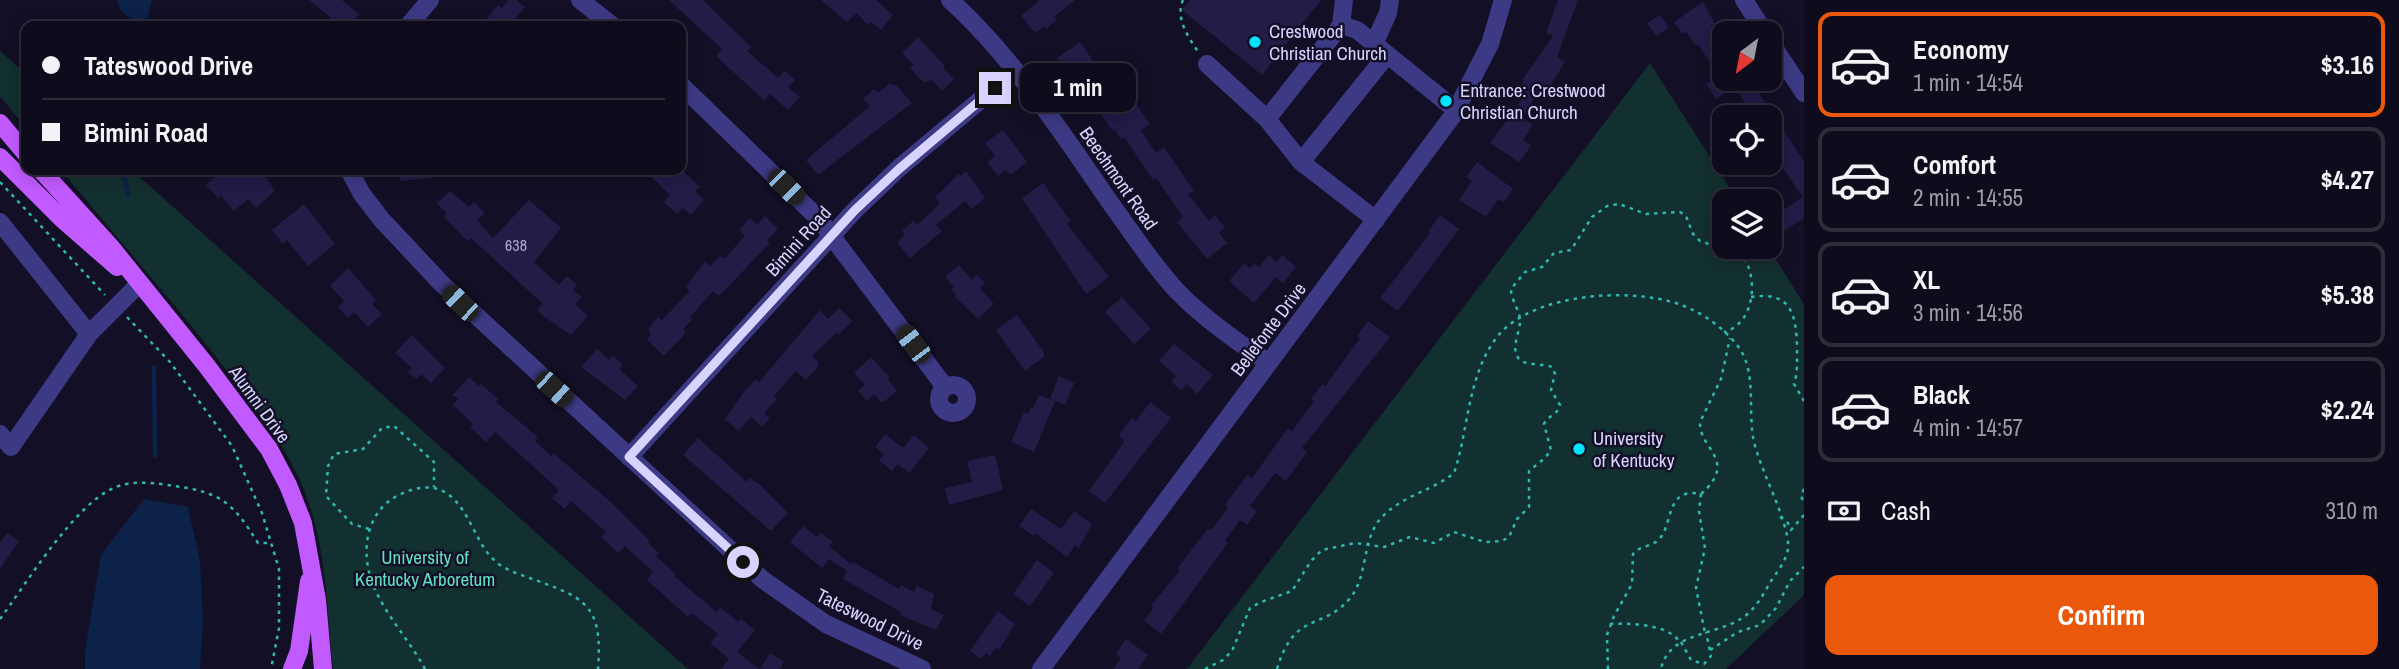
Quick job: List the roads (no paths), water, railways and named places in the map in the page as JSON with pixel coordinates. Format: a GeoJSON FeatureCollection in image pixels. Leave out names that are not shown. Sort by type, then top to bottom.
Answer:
{"type":"FeatureCollection","features":[{"type":"Feature","properties":{"kind":"main road"},"geometry":{"type":"LineString","coordinates":[[0,123],[21,148]]}},
{"type":"Feature","properties":{"kind":"main road","name":"Alumni Drive"},"geometry":{"type":"LineString","coordinates":[[0,157],[62,219],[139,284]]}},
{"type":"Feature","properties":{"kind":"main road","name":"Alumni Drive"},"geometry":{"type":"LineString","coordinates":[[46,175],[110,246],[206,365],[269,449],[288,485],[303,523],[317,600],[323,669]]}},
{"type":"Feature","properties":{"kind":"main road","name":"Alumni Drive"},"geometry":{"type":"LineString","coordinates":[[292,669],[299,651],[310,568]]}},
{"type":"Feature","properties":{"kind":"street"},"geometry":{"type":"LineString","coordinates":[[412,21],[430,0]]}},
{"type":"Feature","properties":{"kind":"street"},"geometry":{"type":"LineString","coordinates":[[580,0],[607,21]]}},
{"type":"Feature","properties":{"kind":"street"},"geometry":{"type":"LineString","coordinates":[[1267,119],[1341,25],[1344,0]]}},
{"type":"Feature","properties":{"kind":"street"},"geometry":{"type":"LineString","coordinates":[[1301,163],[1381,50],[1390,0]]}},
{"type":"Feature","properties":{"kind":"street","name":"Bellefonte Drive"},"geometry":{"type":"LineString","coordinates":[[1041,669],[1456,110],[1490,44],[1503,0]]}},
{"type":"Feature","properties":{"kind":"street"},"geometry":{"type":"LineString","coordinates":[[1744,0],[1757,21]]}},
{"type":"Feature","properties":{"kind":"street","name":"Beechmont Road"},"geometry":{"type":"LineString","coordinates":[[961,3],[1052,118],[1148,256],[1177,291],[1218,327],[1269,363]]}},
{"type":"Feature","properties":{"kind":"street"},"geometry":{"type":"LineString","coordinates":[[1341,25],[1357,30],[1456,110]]}},
{"type":"Feature","properties":{"kind":"street"},"geometry":{"type":"LineString","coordinates":[[1782,60],[1804,93]]}},
{"type":"Feature","properties":{"kind":"street"},"geometry":{"type":"LineString","coordinates":[[1207,64],[1267,119],[1301,163],[1376,220]]}},
{"type":"Feature","properties":{"kind":"street","name":"Bimini Road"},"geometry":{"type":"LineString","coordinates":[[629,457],[877,188],[1015,71]]}},
{"type":"Feature","properties":{"kind":"street"},"geometry":{"type":"LineString","coordinates":[[686,90],[764,164],[832,235],[946,387]]}},
{"type":"Feature","properties":{"kind":"street","name":"Tateswood Drive"},"geometry":{"type":"LineString","coordinates":[[352,175],[375,211],[442,285],[762,579],[804,611],[922,669]]}},
{"type":"Feature","properties":{"kind":"street"},"geometry":{"type":"LineString","coordinates":[[0,222],[89,334]]}},
{"type":"Feature","properties":{"kind":"street"},"geometry":{"type":"LineString","coordinates":[[5,441],[89,334],[118,308],[139,284]]}},
{"type":"Feature","properties":{"kind":"water"},"geometry":{"type":"Polygon","coordinates":[[[117,0],[152,0],[147,21],[136,21],[127,16],[117,0]]]}},
{"type":"Feature","properties":{"kind":"water"},"geometry":{"type":"Polygon","coordinates":[[[144,499],[188,507],[200,561],[203,620],[200,669],[85,669],[85,651],[101,555],[144,499]]]}},
{"type":"Feature","properties":{"kind":"waterway"},"geometry":{"type":"LineString","coordinates":[[124,175],[128,195]]}},
{"type":"Feature","properties":{"kind":"waterway"},"geometry":{"type":"LineString","coordinates":[[154,367],[155,456]]}},
{"type":"Feature","properties":{"kind":"place","name":"Crestwood Christian Church"},"geometry":{"type":"Point","coordinates":[1255,42]}},
{"type":"Feature","properties":{"kind":"place","name":"Entrance: Crestwood Christian Church"},"geometry":{"type":"Point","coordinates":[1446,101]}},
{"type":"Feature","properties":{"kind":"place","name":"University of Kentucky"},"geometry":{"type":"Point","coordinates":[1579,449]}},
{"type":"Feature","properties":{"kind":"park label","name":"University of Kentucky Arboretum"},"geometry":{"type":"Point","coordinates":[425,568]}}]}
